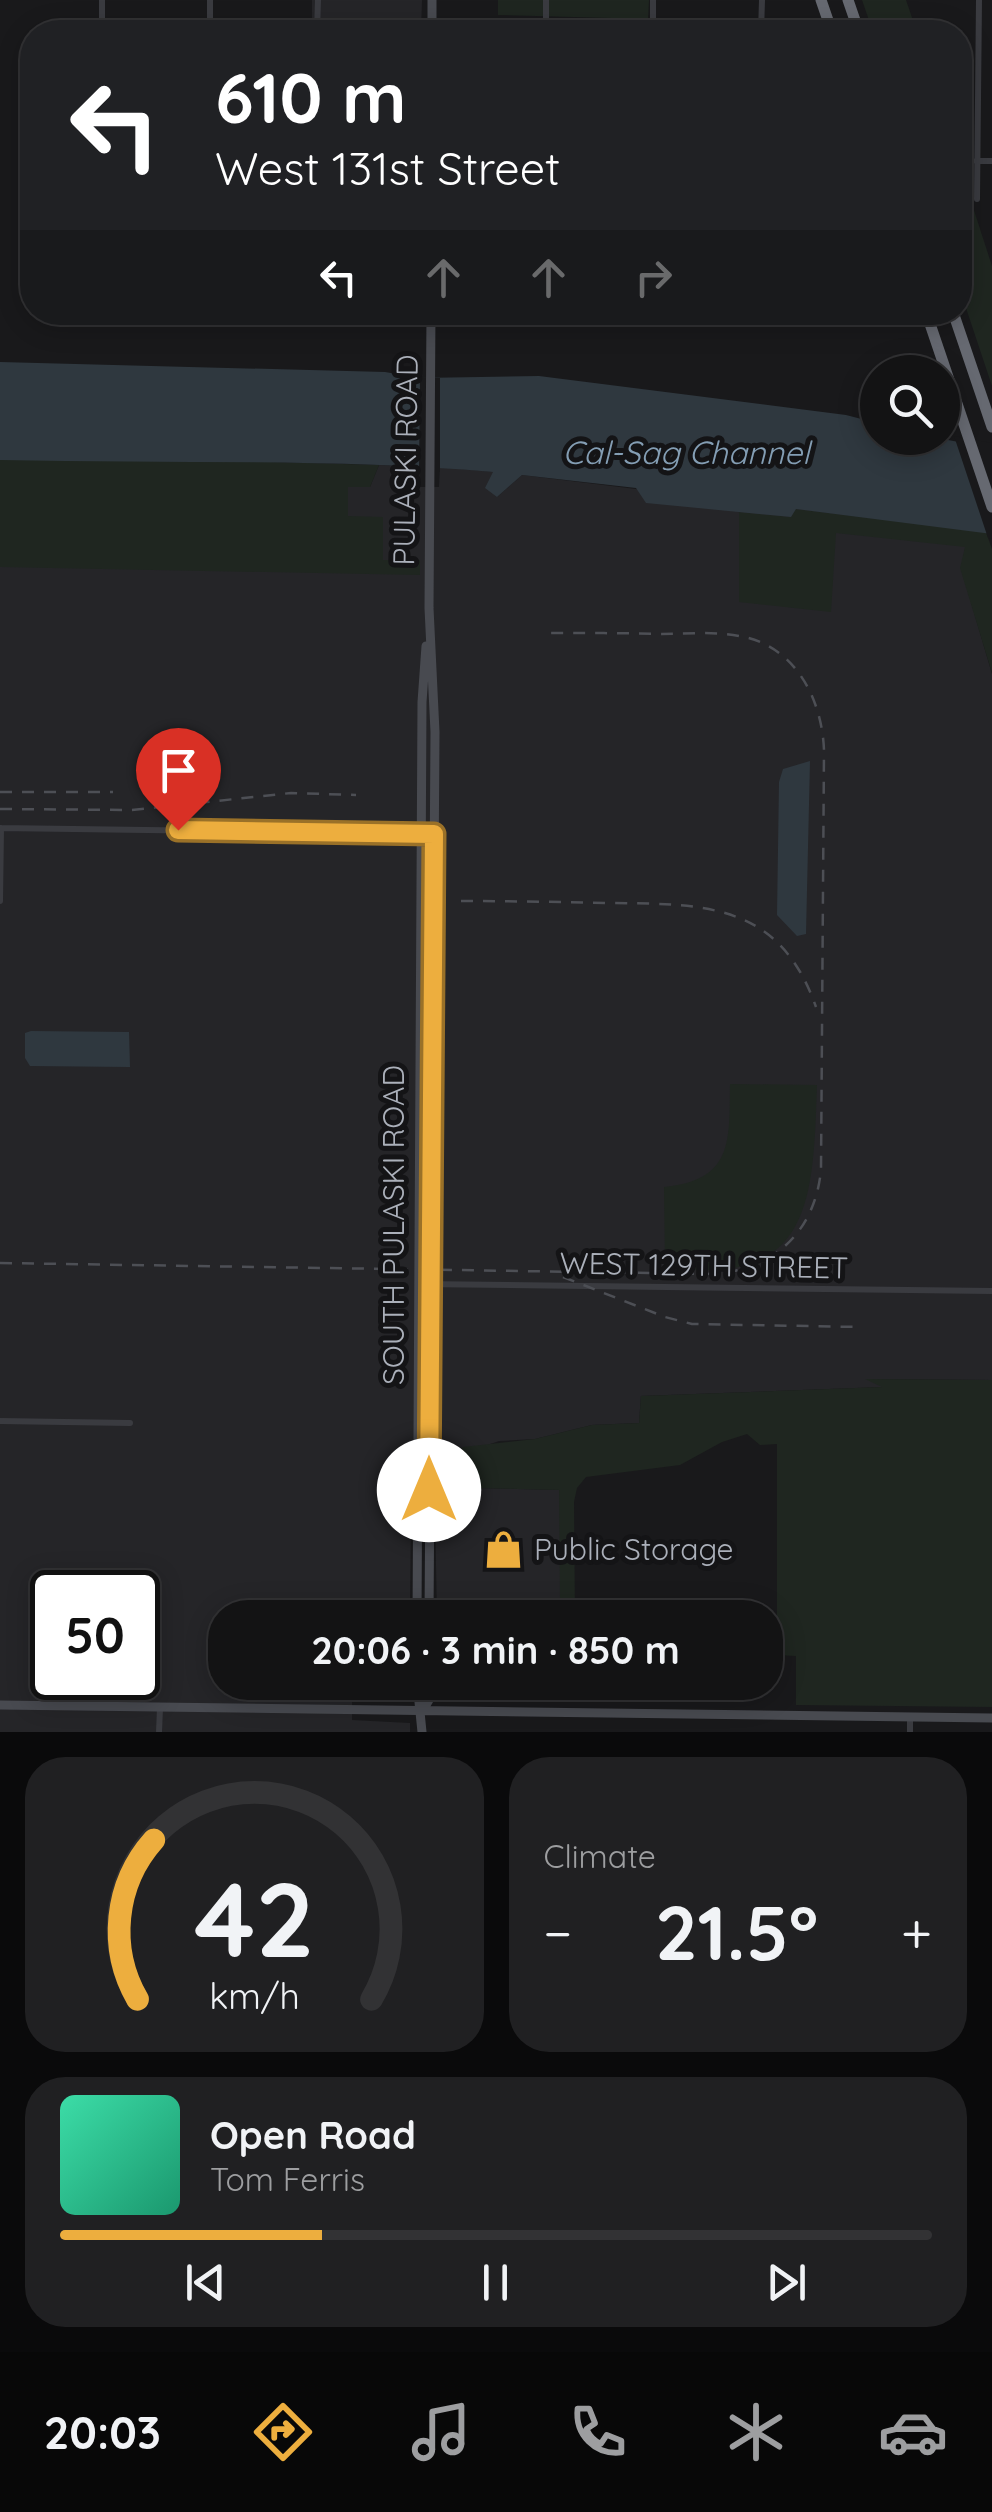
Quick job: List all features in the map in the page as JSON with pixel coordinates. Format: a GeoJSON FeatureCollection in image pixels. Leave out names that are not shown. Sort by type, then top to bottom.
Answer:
{"type":"FeatureCollection","features":[{"type":"Feature","properties":{"kind":"highway"},"geometry":{"type":"LineString","coordinates":[[930,325],[992,507]]}},
{"type":"Feature","properties":{"kind":"highway"},"geometry":{"type":"LineString","coordinates":[[957,325],[992,428]]}},
{"type":"Feature","properties":{"kind":"main road","name":"PULASKI ROAD"},"geometry":{"type":"LineString","coordinates":[[421,834],[422,702],[429,608],[432,325]]}},
{"type":"Feature","properties":{"kind":"main road","name":"PULASKI ROAD"},"geometry":{"type":"LineString","coordinates":[[429,608],[435,703],[434,834]]}},
{"type":"Feature","properties":{"kind":"main road","name":"SOUTH PULASKI ROAD"},"geometry":{"type":"LineString","coordinates":[[417,1600],[421,834]]}},
{"type":"Feature","properties":{"kind":"main road","name":"SOUTH PULASKI ROAD"},"geometry":{"type":"LineString","coordinates":[[429,1600],[434,834]]}},
{"type":"Feature","properties":{"kind":"main road"},"geometry":{"type":"LineString","coordinates":[[420,1700],[422,1732]]}},
{"type":"Feature","properties":{"kind":"main road"},"geometry":{"type":"LineString","coordinates":[[422,1712],[429,1700]]}},
{"type":"Feature","properties":{"kind":"main road"},"geometry":{"type":"LineString","coordinates":[[0,1705],[992,1718]]}},
{"type":"Feature","properties":{"kind":"street"},"geometry":{"type":"LineString","coordinates":[[977,199],[980,0]]}},
{"type":"Feature","properties":{"kind":"street"},"geometry":{"type":"LineString","coordinates":[[976,161],[992,161]]}},
{"type":"Feature","properties":{"kind":"street"},"geometry":{"type":"LineString","coordinates":[[0,901],[1,828],[434,834]]}},
{"type":"Feature","properties":{"kind":"street","name":"WEST 129TH STREET"},"geometry":{"type":"LineString","coordinates":[[416,1284],[992,1291]]}},
{"type":"Feature","properties":{"kind":"street"},"geometry":{"type":"LineString","coordinates":[[0,1421],[130,1423]]}},
{"type":"Feature","properties":{"kind":"street"},"geometry":{"type":"LineString","coordinates":[[159,1732],[160,1708]]}},
{"type":"Feature","properties":{"kind":"street"},"geometry":{"type":"LineString","coordinates":[[910,1718],[910,1732]]}},
{"type":"Feature","properties":{"kind":"shaded area"},"geometry":{"type":"Polygon","coordinates":[[[312,0],[422,0],[421,20],[312,20],[312,0]]]}},
{"type":"Feature","properties":{"kind":"shaded area"},"geometry":{"type":"Polygon","coordinates":[[[498,0],[649,0],[648,19],[498,15],[498,0]]]}},
{"type":"Feature","properties":{"kind":"shaded area"},"geometry":{"type":"Polygon","coordinates":[[[862,0],[906,0],[913,20],[869,20],[862,0]]]}},
{"type":"Feature","properties":{"kind":"shaded area"},"geometry":{"type":"Polygon","coordinates":[[[972,204],[992,266],[992,386],[972,325],[972,204]]]}},
{"type":"Feature","properties":{"kind":"shaded area"},"geometry":{"type":"Polygon","coordinates":[[[0,460],[379,465],[370,487],[348,487],[348,516],[383,517],[383,560],[420,560],[420,575],[0,567],[0,460]]]}},
{"type":"Feature","properties":{"kind":"shaded area"},"geometry":{"type":"Polygon","coordinates":[[[379,465],[419,467],[420,487],[439,487],[440,467],[494,472],[497,497],[522,475],[969,530],[961,568],[992,674],[992,1380],[869,1379],[884,1387],[641,1396],[639,1423],[592,1425],[535,1439],[499,1441],[436,1463],[435,1487],[560,1490],[560,1600],[437,1600],[435,1513],[411,1512],[410,1600],[208,1600],[208,1700],[401,1700],[352,1702],[352,1720],[410,1723],[410,1732],[0,1732],[0,567],[383,560],[348,516],[348,486],[370,487],[379,465]]]}},
{"type":"Feature","properties":{"kind":"shaded area"},"geometry":{"type":"Polygon","coordinates":[[[795,509],[986,532],[992,549],[992,673],[960,568],[965,547],[836,533],[831,612],[739,602],[739,512],[791,517],[795,509]]]}},
{"type":"Feature","properties":{"kind":"shaded area"},"geometry":{"type":"Polygon","coordinates":[[[730,1084],[817,1085],[806,1198],[795,1227],[777,1249],[751,1264],[714,1270],[665,1267],[664,1187],[704,1176],[723,1154],[730,1084]]]}},
{"type":"Feature","properties":{"kind":"shaded area"},"geometry":{"type":"Polygon","coordinates":[[[865,1379],[992,1380],[992,1707],[796,1705],[796,1656],[783,1655],[783,1600],[777,1600],[777,1444],[760,1445],[747,1434],[722,1442],[680,1465],[586,1477],[577,1488],[574,1502],[575,1600],[560,1600],[559,1490],[435,1487],[435,1463],[454,1457],[463,1447],[535,1439],[592,1425],[639,1423],[641,1396],[882,1387],[865,1379]]]}},
{"type":"Feature","properties":{"kind":"water","name":"Cal-Sag Channel"},"geometry":{"type":"Polygon","coordinates":[[[0,362],[385,372],[420,378],[539,376],[846,415],[860,419],[860,455],[960,455],[960,442],[992,448],[992,534],[796,509],[791,517],[646,503],[636,488],[522,475],[497,497],[485,488],[493,472],[308,463],[0,460],[0,362]]]}},
{"type":"Feature","properties":{"kind":"water"},"geometry":{"type":"Polygon","coordinates":[[[810,761],[806,934],[797,936],[777,915],[779,782],[783,769],[810,761]]]}},
{"type":"Feature","properties":{"kind":"water"},"geometry":{"type":"Polygon","coordinates":[[[129,1032],[130,1067],[30,1066],[25,1058],[25,1033],[129,1032]]]}},
{"type":"Feature","properties":{"kind":"pier"},"geometry":{"type":"Polygon","coordinates":[[[420,378],[440,378],[440,472],[419,472],[420,378]]]}},
{"type":"Feature","properties":{"kind":"pier"},"geometry":{"type":"Polygon","coordinates":[[[960,437],[992,443],[992,539],[988,538],[960,454],[960,437]]]}},
{"type":"Feature","properties":{"kind":"railway"},"geometry":{"type":"LineString","coordinates":[[0,1263],[714,1274],[756,1264],[788,1243],[810,1211],[821,1170],[824,750],[811,694],[802,677],[776,650],[739,636],[546,633]]}},
{"type":"Feature","properties":{"kind":"railway"},"geometry":{"type":"LineString","coordinates":[[0,792],[113,792]]}},
{"type":"Feature","properties":{"kind":"railway"},"geometry":{"type":"LineString","coordinates":[[0,809],[132,810],[291,793],[356,795]]}},
{"type":"Feature","properties":{"kind":"railway"},"geometry":{"type":"LineString","coordinates":[[461,901],[643,903],[734,916],[759,928],[781,947],[800,972],[816,1007]]}},
{"type":"Feature","properties":{"kind":"railway"},"geometry":{"type":"LineString","coordinates":[[563,1277],[692,1324],[860,1327]]}},
{"type":"Feature","properties":{"kind":"place","name":"Public Storage"},"geometry":{"type":"Point","coordinates":[504,1549]}},
{"type":"Feature","properties":{"kind":"route"},"geometry":{"type":"LineString","coordinates":[[178,830],[434,834],[429,1490]]}}]}
